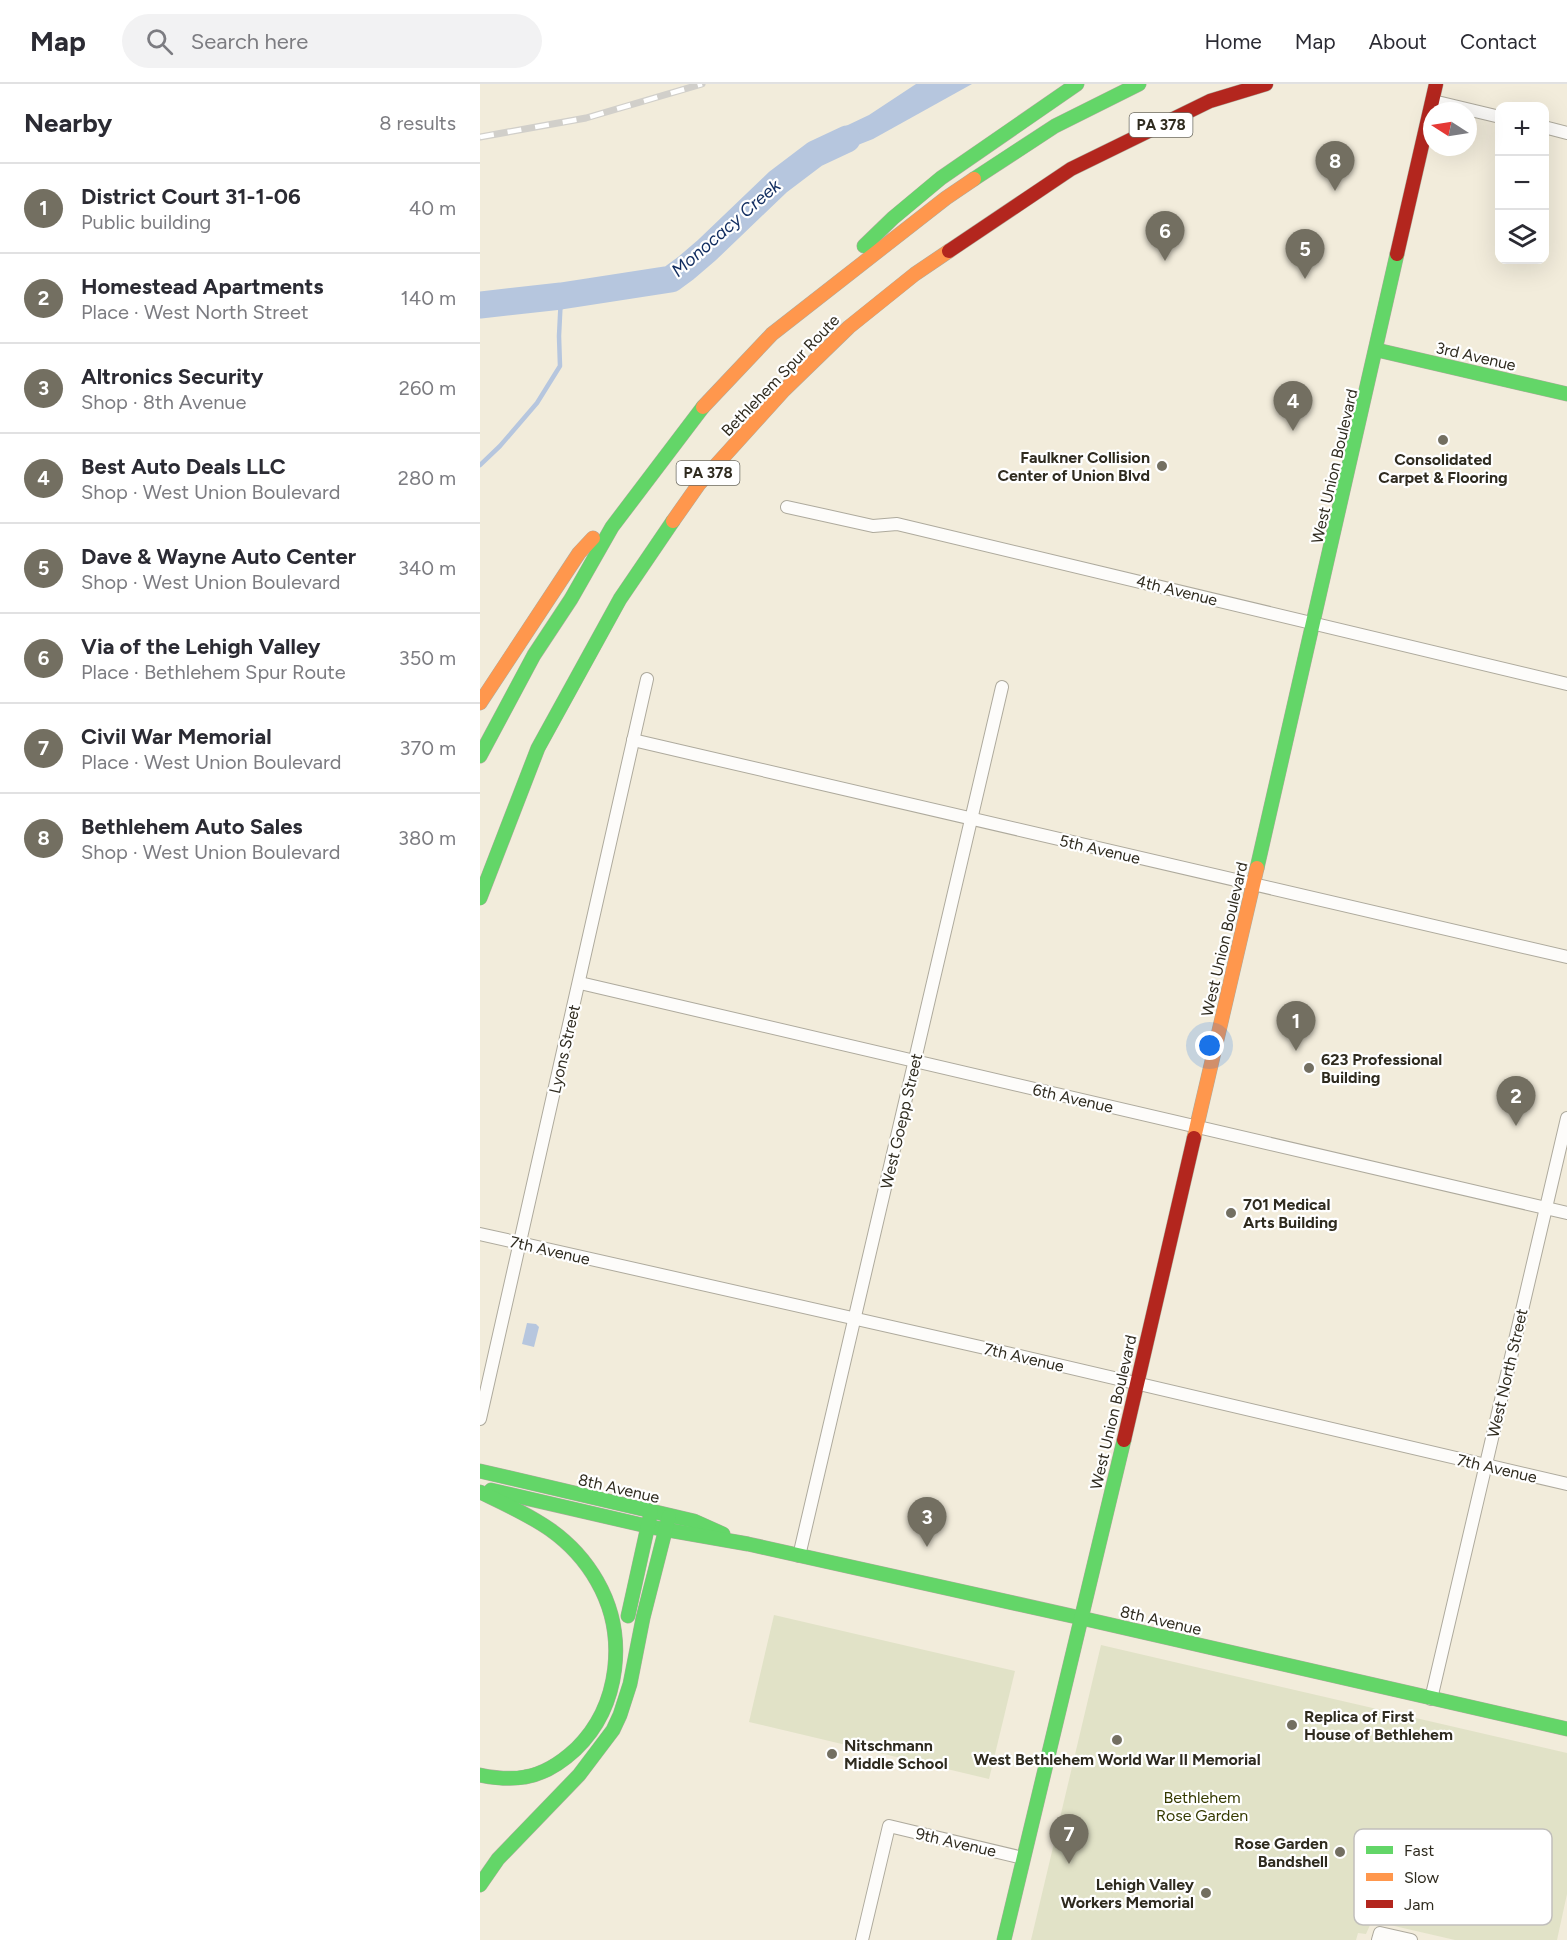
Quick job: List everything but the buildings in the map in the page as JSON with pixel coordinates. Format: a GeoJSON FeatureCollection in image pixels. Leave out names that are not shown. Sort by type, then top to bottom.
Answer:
{"type":"FeatureCollection","features":[{"type":"Feature","properties":{"kind":"main road"},"geometry":{"type":"LineString","coordinates":[[772,334],[893,218],[941,178],[1077,84]]}},
{"type":"Feature","properties":{"kind":"main road","name":"Bethlehem Spur Route"},"geometry":{"type":"LineString","coordinates":[[480,756],[534,655],[571,598],[612,527],[703,407],[772,334],[946,198],[1054,126],[1139,84]]}},
{"type":"Feature","properties":{"kind":"main road","name":"Bethlehem Spur Route"},"geometry":{"type":"LineString","coordinates":[[480,898],[538,748],[620,598],[699,484],[784,390],[849,327],[915,274],[1071,170],[1210,101],[1266,84]]}},
{"type":"Feature","properties":{"kind":"main road"},"geometry":{"type":"LineString","coordinates":[[1244,91],[1277,84]]}},
{"type":"Feature","properties":{"kind":"main road","name":"West Union Boulevard"},"geometry":{"type":"LineString","coordinates":[[1004,1940],[1254,884],[1436,84]]}},
{"type":"Feature","properties":{"kind":"main road","name":"3rd Avenue"},"geometry":{"type":"LineString","coordinates":[[1377,350],[1567,394]]}},
{"type":"Feature","properties":{"kind":"main road"},"geometry":{"type":"LineString","coordinates":[[480,703],[579,554],[675,441]]}},
{"type":"Feature","properties":{"kind":"main road","name":"8th Avenue"},"geometry":{"type":"LineString","coordinates":[[480,1471],[651,1512],[667,1523],[708,1540],[748,1544],[1567,1729]]}},
{"type":"Feature","properties":{"kind":"main road"},"geometry":{"type":"LineString","coordinates":[[480,1490],[542,1522],[576,1552],[589,1568],[599,1584],[612,1618],[615,1636],[615,1676]]}},
{"type":"Feature","properties":{"kind":"main road","name":"8th Avenue"},"geometry":{"type":"LineString","coordinates":[[480,1490],[647,1527],[667,1523]]}},
{"type":"Feature","properties":{"kind":"main road"},"geometry":{"type":"LineString","coordinates":[[480,1775],[519,1779],[546,1771],[575,1750],[596,1725],[603,1712],[615,1676],[651,1512]]}},
{"type":"Feature","properties":{"kind":"main road"},"geometry":{"type":"LineString","coordinates":[[480,1885],[497,1859],[564,1794],[614,1730],[629,1691],[643,1619],[667,1523]]}},
{"type":"Feature","properties":{"kind":"street"},"geometry":{"type":"LineString","coordinates":[[1433,101],[1495,116]]}},
{"type":"Feature","properties":{"kind":"street"},"geometry":{"type":"LineString","coordinates":[[1549,128],[1567,133]]}},
{"type":"Feature","properties":{"kind":"street","name":"4th Avenue"},"geometry":{"type":"LineString","coordinates":[[787,507],[873,526],[897,524],[1567,684]]}},
{"type":"Feature","properties":{"kind":"street","name":"Lyons Street"},"geometry":{"type":"LineString","coordinates":[[480,1419],[647,680]]}},
{"type":"Feature","properties":{"kind":"street","name":"West Goepp Street"},"geometry":{"type":"LineString","coordinates":[[799,1556],[1002,687]]}},
{"type":"Feature","properties":{"kind":"street","name":"5th Avenue"},"geometry":{"type":"LineString","coordinates":[[633,740],[1567,957]]}},
{"type":"Feature","properties":{"kind":"street","name":"6th Avenue"},"geometry":{"type":"LineString","coordinates":[[580,983],[1567,1213]]}},
{"type":"Feature","properties":{"kind":"street","name":"West North Street"},"geometry":{"type":"LineString","coordinates":[[1431,1699],[1567,1118]]}},
{"type":"Feature","properties":{"kind":"street","name":"7th Avenue"},"geometry":{"type":"LineString","coordinates":[[480,1234],[1567,1484]]}},
{"type":"Feature","properties":{"kind":"street","name":"9th Avenue"},"geometry":{"type":"LineString","coordinates":[[862,1940],[889,1826],[1023,1858]]}},
{"type":"Feature","properties":{"kind":"street"},"geometry":{"type":"LineString","coordinates":[[1379,1936],[1411,1940]]}},
{"type":"Feature","properties":{"kind":"green space"},"geometry":{"type":"Polygon","coordinates":[[[774,1615],[1015,1671],[989,1779],[749,1722],[774,1615]]]}},
{"type":"Feature","properties":{"kind":"green space","name":"Bethlehem Rose Garden"},"geometry":{"type":"Polygon","coordinates":[[[1101,1645],[1567,1753],[1567,1894],[1557,1940],[1455,1940],[1390,1925],[1552,1925],[1552,1829],[1354,1829],[1354,1925],[1370,1925],[1366,1934],[1358,1933],[1356,1940],[1031,1940],[1101,1645]]]}},
{"type":"Feature","properties":{"kind":"water"},"geometry":{"type":"Polygon","coordinates":[[[916,84],[972,84],[873,139],[820,160],[808,144],[869,115],[916,84]]]}},
{"type":"Feature","properties":{"kind":"water"},"geometry":{"type":"Polygon","coordinates":[[[527,1323],[536,1324],[539,1327],[534,1347],[522,1344],[527,1323]]]}},
{"type":"Feature","properties":{"kind":"waterway","name":"Monocacy Creek"},"geometry":{"type":"LineString","coordinates":[[480,305],[561,296],[671,279],[707,250],[778,182],[815,154],[847,139]]}},
{"type":"Feature","properties":{"kind":"waterway"},"geometry":{"type":"LineString","coordinates":[[480,465],[500,446],[537,403],[560,366],[561,296]]}},
{"type":"Feature","properties":{"kind":"railway"},"geometry":{"type":"LineString","coordinates":[[480,137],[586,118],[702,84]]}},
{"type":"Feature","properties":{"kind":"traffic: fast"},"geometry":{"type":"LineString","coordinates":[[864,246],[941,178],[1077,84]]}},
{"type":"Feature","properties":{"kind":"traffic: fast"},"geometry":{"type":"LineString","coordinates":[[974,179],[1055,126],[1139,84]]}},
{"type":"Feature","properties":{"kind":"traffic: fast"},"geometry":{"type":"LineString","coordinates":[[1257,868],[1397,254]]}},
{"type":"Feature","properties":{"kind":"traffic: fast"},"geometry":{"type":"LineString","coordinates":[[1377,350],[1567,394]]}},
{"type":"Feature","properties":{"kind":"traffic: fast"},"geometry":{"type":"LineString","coordinates":[[480,756],[534,655],[571,599],[612,527],[703,407]]}},
{"type":"Feature","properties":{"kind":"traffic: fast"},"geometry":{"type":"LineString","coordinates":[[480,898],[538,748],[620,599],[673,521]]}},
{"type":"Feature","properties":{"kind":"traffic: fast"},"geometry":{"type":"LineString","coordinates":[[1004,1940],[1124,1440]]}},
{"type":"Feature","properties":{"kind":"traffic: fast"},"geometry":{"type":"LineString","coordinates":[[480,1471],[694,1521],[723,1534]]}},
{"type":"Feature","properties":{"kind":"traffic: fast"},"geometry":{"type":"LineString","coordinates":[[491,1490],[651,1527],[748,1544],[1081,1618]]}},
{"type":"Feature","properties":{"kind":"traffic: fast"},"geometry":{"type":"LineString","coordinates":[[480,1492],[531,1517],[574,1550],[597,1581],[607,1602],[616,1647],[615,1669],[602,1712],[591,1732],[576,1749],[552,1767],[532,1775],[519,1778],[480,1775]]}},
{"type":"Feature","properties":{"kind":"traffic: fast"},"geometry":{"type":"LineString","coordinates":[[628,1616],[651,1512]]}},
{"type":"Feature","properties":{"kind":"traffic: fast"},"geometry":{"type":"LineString","coordinates":[[480,1885],[498,1859],[579,1775],[613,1730],[630,1684],[643,1618],[669,1516]]}},
{"type":"Feature","properties":{"kind":"traffic: fast"},"geometry":{"type":"LineString","coordinates":[[1081,1618],[1567,1729]]}},
{"type":"Feature","properties":{"kind":"traffic: slow"},"geometry":{"type":"LineString","coordinates":[[703,407],[772,334],[946,198],[974,179]]}},
{"type":"Feature","properties":{"kind":"traffic: slow"},"geometry":{"type":"LineString","coordinates":[[673,521],[699,484],[784,390],[849,327],[915,274],[949,251]]}},
{"type":"Feature","properties":{"kind":"traffic: slow"},"geometry":{"type":"LineString","coordinates":[[480,703],[579,553],[593,538]]}},
{"type":"Feature","properties":{"kind":"traffic: slow"},"geometry":{"type":"LineString","coordinates":[[1194,1138],[1257,868]]}},
{"type":"Feature","properties":{"kind":"traffic: jam"},"geometry":{"type":"LineString","coordinates":[[949,251],[1071,169],[1210,101],[1266,84]]}},
{"type":"Feature","properties":{"kind":"traffic: jam"},"geometry":{"type":"LineString","coordinates":[[1397,254],[1436,84]]}},
{"type":"Feature","properties":{"kind":"traffic: jam"},"geometry":{"type":"LineString","coordinates":[[1124,1440],[1194,1138]]}},
{"type":"Feature","properties":{"kind":"place","name":"Bethlehem Auto Sales"},"geometry":{"type":"Point","coordinates":[1335,191]}},
{"type":"Feature","properties":{"kind":"place","name":"Via of the Lehigh Valley"},"geometry":{"type":"Point","coordinates":[1165,261]}},
{"type":"Feature","properties":{"kind":"place","name":"Dave & Wayne Auto Center"},"geometry":{"type":"Point","coordinates":[1305,279]}},
{"type":"Feature","properties":{"kind":"place","name":"Best Auto Deals LLC"},"geometry":{"type":"Point","coordinates":[1293,431]}},
{"type":"Feature","properties":{"kind":"place","name":"Consolidated Carpet & Flooring"},"geometry":{"type":"Point","coordinates":[1443,440]}},
{"type":"Feature","properties":{"kind":"place","name":"Faulkner Collision Center of Union Blvd"},"geometry":{"type":"Point","coordinates":[1162,466]}},
{"type":"Feature","properties":{"kind":"place","name":"District Court 31-1-06"},"geometry":{"type":"Point","coordinates":[1296,1051]}},
{"type":"Feature","properties":{"kind":"place","name":"623 Professional Building"},"geometry":{"type":"Point","coordinates":[1309,1068]}},
{"type":"Feature","properties":{"kind":"place","name":"Homestead Apartments"},"geometry":{"type":"Point","coordinates":[1516,1126]}},
{"type":"Feature","properties":{"kind":"place","name":"701 Medical Arts Building"},"geometry":{"type":"Point","coordinates":[1231,1213]}},
{"type":"Feature","properties":{"kind":"place","name":"Altronics Security"},"geometry":{"type":"Point","coordinates":[927,1547]}},
{"type":"Feature","properties":{"kind":"place","name":"Replica of First House of Bethlehem"},"geometry":{"type":"Point","coordinates":[1292,1725]}},
{"type":"Feature","properties":{"kind":"place","name":"West Bethlehem World War II Memorial"},"geometry":{"type":"Point","coordinates":[1117,1740]}},
{"type":"Feature","properties":{"kind":"place","name":"Nitschmann Middle School"},"geometry":{"type":"Point","coordinates":[832,1754]}},
{"type":"Feature","properties":{"kind":"place","name":"Rose Garden Bandshell"},"geometry":{"type":"Point","coordinates":[1340,1852]}},
{"type":"Feature","properties":{"kind":"place","name":"Civil War Memorial"},"geometry":{"type":"Point","coordinates":[1069,1864]}},
{"type":"Feature","properties":{"kind":"place","name":"Lehigh Valley Workers Memorial"},"geometry":{"type":"Point","coordinates":[1206,1893]}}]}
